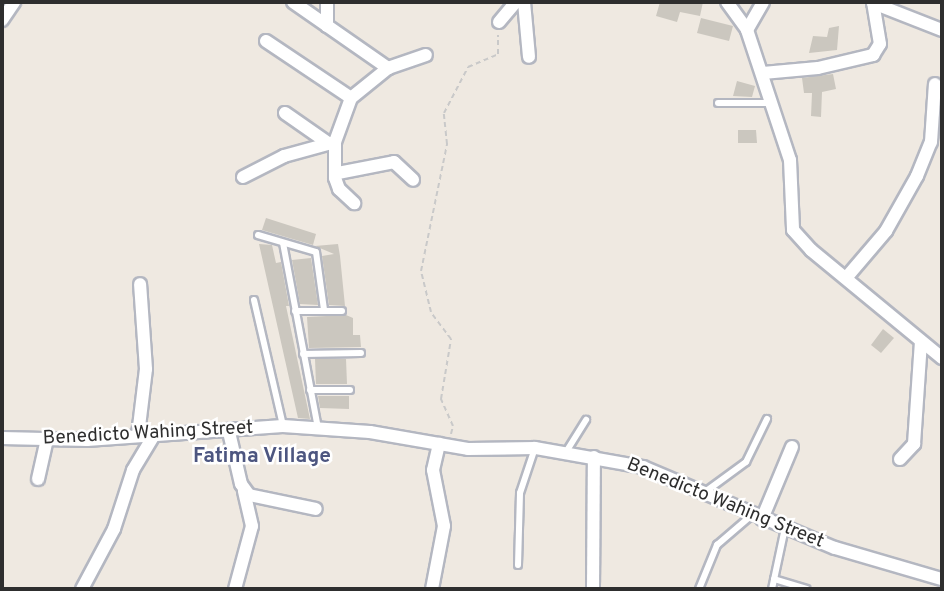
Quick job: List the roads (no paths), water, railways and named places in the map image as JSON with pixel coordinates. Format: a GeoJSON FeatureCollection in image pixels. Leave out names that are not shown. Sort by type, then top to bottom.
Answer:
{"type":"FeatureCollection","features":[{"type":"Feature","properties":{"kind":"street"},"geometry":{"type":"LineString","coordinates":[[2,20],[14,2]]}},
{"type":"Feature","properties":{"kind":"street"},"geometry":{"type":"LineString","coordinates":[[293,2],[388,68]]}},
{"type":"Feature","properties":{"kind":"street"},"geometry":{"type":"LineString","coordinates":[[327,2],[327,26]]}},
{"type":"Feature","properties":{"kind":"street"},"geometry":{"type":"LineString","coordinates":[[499,22],[516,2]]}},
{"type":"Feature","properties":{"kind":"street"},"geometry":{"type":"LineString","coordinates":[[524,2],[529,57]]}},
{"type":"Feature","properties":{"kind":"street"},"geometry":{"type":"LineString","coordinates":[[727,2],[747,30],[790,160],[793,230],[942,358]]}},
{"type":"Feature","properties":{"kind":"street"},"geometry":{"type":"LineString","coordinates":[[747,30],[763,2]]}},
{"type":"Feature","properties":{"kind":"street"},"geometry":{"type":"LineString","coordinates":[[763,73],[818,68],[873,55],[880,44],[873,3]]}},
{"type":"Feature","properties":{"kind":"street"},"geometry":{"type":"LineString","coordinates":[[873,3],[942,30]]}},
{"type":"Feature","properties":{"kind":"street"},"geometry":{"type":"LineString","coordinates":[[266,41],[351,98]]}},
{"type":"Feature","properties":{"kind":"street"},"geometry":{"type":"LineString","coordinates":[[354,204],[336,184],[338,173],[332,142],[351,98],[388,68],[426,55]]}},
{"type":"Feature","properties":{"kind":"street"},"geometry":{"type":"LineString","coordinates":[[846,278],[886,231],[917,176],[931,142],[935,84]]}},
{"type":"Feature","properties":{"kind":"street"},"geometry":{"type":"LineString","coordinates":[[285,113],[332,142]]}},
{"type":"Feature","properties":{"kind":"street"},"geometry":{"type":"LineString","coordinates":[[243,177],[284,156],[332,142]]}},
{"type":"Feature","properties":{"kind":"street"},"geometry":{"type":"LineString","coordinates":[[338,173],[394,162],[414,180]]}},
{"type":"Feature","properties":{"kind":"street"},"geometry":{"type":"LineString","coordinates":[[138,435],[146,369],[140,284]]}},
{"type":"Feature","properties":{"kind":"street"},"geometry":{"type":"LineString","coordinates":[[900,459],[914,444],[921,341]]}},
{"type":"Feature","properties":{"kind":"street","name":"Benedicto Wahing Street"},"geometry":{"type":"LineString","coordinates":[[2,438],[47,439],[229,432],[283,426],[444,444],[566,452],[643,467],[757,517],[879,564],[942,579]]}},
{"type":"Feature","properties":{"kind":"street"},"geometry":{"type":"LineString","coordinates":[[229,432],[252,526],[235,589]]}},
{"type":"Feature","properties":{"kind":"street"},"geometry":{"type":"LineString","coordinates":[[82,589],[114,529],[133,470],[154,435]]}},
{"type":"Feature","properties":{"kind":"street"},"geometry":{"type":"LineString","coordinates":[[38,479],[47,439]]}},
{"type":"Feature","properties":{"kind":"street"},"geometry":{"type":"LineString","coordinates":[[432,589],[444,526],[433,470],[444,444]]}},
{"type":"Feature","properties":{"kind":"street"},"geometry":{"type":"LineString","coordinates":[[757,517],[792,447]]}},
{"type":"Feature","properties":{"kind":"street"},"geometry":{"type":"LineString","coordinates":[[593,589],[594,457]]}},
{"type":"Feature","properties":{"kind":"street"},"geometry":{"type":"LineString","coordinates":[[244,491],[316,509]]}},
{"type":"Feature","properties":{"kind":"lane"},"geometry":{"type":"LineString","coordinates":[[718,103],[772,103]]}},
{"type":"Feature","properties":{"kind":"lane"},"geometry":{"type":"LineString","coordinates":[[258,235],[316,252],[324,310]]}},
{"type":"Feature","properties":{"kind":"lane"},"geometry":{"type":"LineString","coordinates":[[283,243],[318,428]]}},
{"type":"Feature","properties":{"kind":"lane"},"geometry":{"type":"LineString","coordinates":[[254,300],[283,426]]}},
{"type":"Feature","properties":{"kind":"lane"},"geometry":{"type":"LineString","coordinates":[[295,311],[342,311]]}},
{"type":"Feature","properties":{"kind":"lane"},"geometry":{"type":"LineString","coordinates":[[303,354],[361,353]]}},
{"type":"Feature","properties":{"kind":"lane"},"geometry":{"type":"LineString","coordinates":[[310,390],[350,390]]}},
{"type":"Feature","properties":{"kind":"lane"},"geometry":{"type":"LineString","coordinates":[[704,493],[716,480],[746,462],[766,419]]}},
{"type":"Feature","properties":{"kind":"lane"},"geometry":{"type":"LineString","coordinates":[[566,452],[586,420]]}},
{"type":"Feature","properties":{"kind":"lane"},"geometry":{"type":"LineString","coordinates":[[518,565],[520,494],[536,448]]}},
{"type":"Feature","properties":{"kind":"lane"},"geometry":{"type":"LineString","coordinates":[[699,589],[717,545],[757,517]]}},
{"type":"Feature","properties":{"kind":"lane"},"geometry":{"type":"LineString","coordinates":[[772,589],[785,528]]}},
{"type":"Feature","properties":{"kind":"lane"},"geometry":{"type":"LineString","coordinates":[[774,579],[807,589]]}},
{"type":"Feature","properties":{"kind":"district","name":"Fatima Village"},"geometry":{"type":"Point","coordinates":[262,457]}}]}
